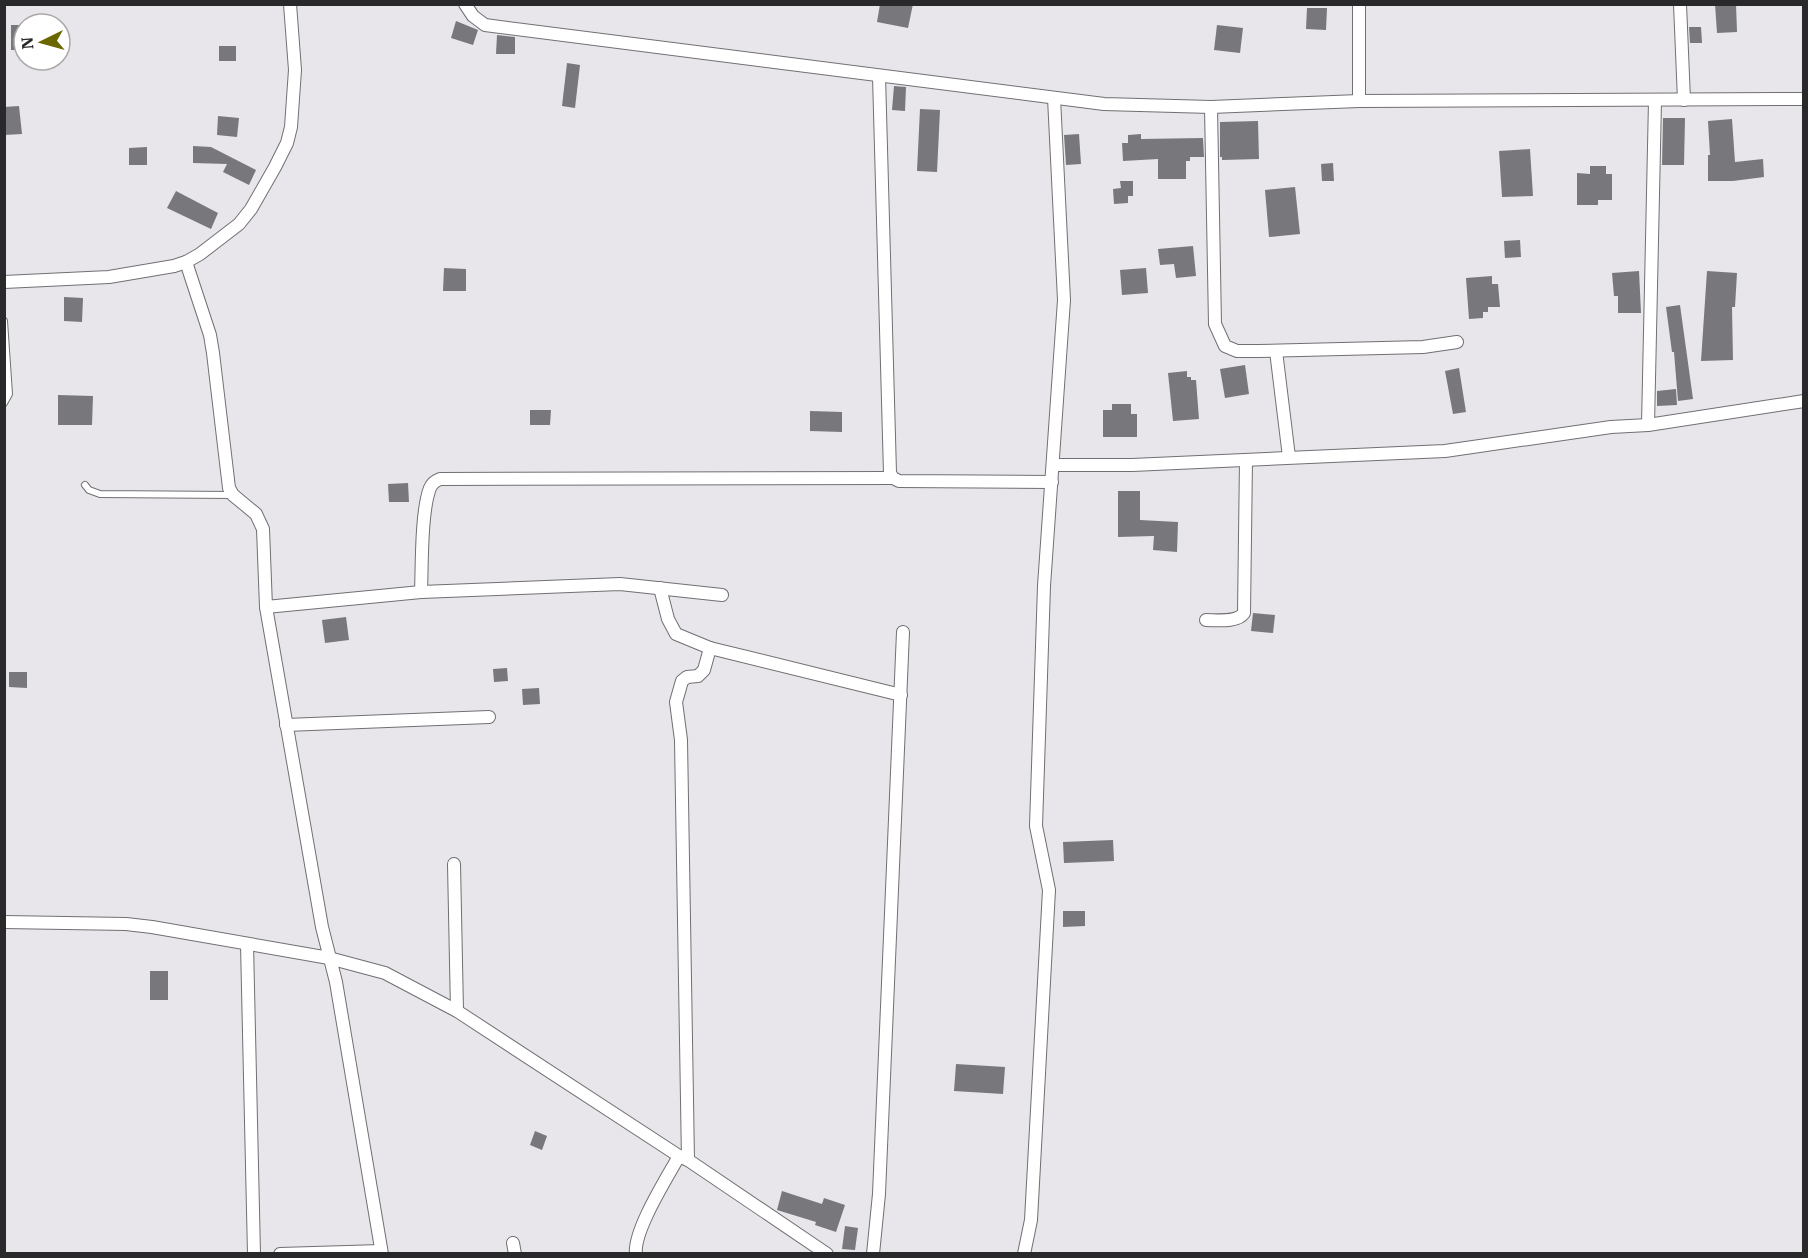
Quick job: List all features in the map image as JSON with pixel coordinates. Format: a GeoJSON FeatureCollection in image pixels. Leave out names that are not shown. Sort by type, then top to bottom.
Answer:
{"type":"FeatureCollection","features":[{"type":"Feature","properties":{"kind":"street"},"geometry":{"type":"LineString","coordinates":[[4,282],[109,277],[174,266],[186,262],[245,217],[287,143],[291,127],[295,70],[290,4]]}},
{"type":"Feature","properties":{"kind":"street"},"geometry":{"type":"LineString","coordinates":[[465,4],[473,16],[485,25],[1104,104],[1211,107],[1359,101],[1803,99]]}},
{"type":"Feature","properties":{"kind":"street"},"geometry":{"type":"LineString","coordinates":[[1359,4],[1359,101]]}},
{"type":"Feature","properties":{"kind":"street"},"geometry":{"type":"LineString","coordinates":[[1680,4],[1684,100]]}},
{"type":"Feature","properties":{"kind":"street"},"geometry":{"type":"LineString","coordinates":[[879,76],[890,473],[893,478]]}},
{"type":"Feature","properties":{"kind":"street"},"geometry":{"type":"LineString","coordinates":[[1024,1254],[1031,1220],[1049,890],[1036,826],[1044,586],[1064,300],[1054,98]]}},
{"type":"Feature","properties":{"kind":"street"},"geometry":{"type":"LineString","coordinates":[[1648,425],[1655,101]]}},
{"type":"Feature","properties":{"kind":"street"},"geometry":{"type":"LineString","coordinates":[[1211,107],[1215,324],[1225,346],[1238,351],[1276,351],[1423,347],[1457,342]]}},
{"type":"Feature","properties":{"kind":"street"},"geometry":{"type":"LineString","coordinates":[[186,262],[210,334],[229,488],[233,495],[256,514],[263,529],[266,608],[322,927],[336,982],[382,1252],[280,1254]]}},
{"type":"Feature","properties":{"kind":"street"},"geometry":{"type":"LineString","coordinates":[[1276,351],[1289,457]]}},
{"type":"Feature","properties":{"kind":"street"},"geometry":{"type":"LineString","coordinates":[[1053,465],[1132,465],[1444,451],[1611,427],[1648,425],[1803,401]]}},
{"type":"Feature","properties":{"kind":"street"},"geometry":{"type":"LineString","coordinates":[[1206,620],[1235,619],[1244,613],[1246,460]]}},
{"type":"Feature","properties":{"kind":"street"},"geometry":{"type":"LineString","coordinates":[[421,592],[426,506],[430,488],[440,479],[893,478],[899,481],[1052,482]]}},
{"type":"Feature","properties":{"kind":"street"},"geometry":{"type":"LineString","coordinates":[[266,608],[421,592],[620,584],[722,595]]}},
{"type":"Feature","properties":{"kind":"street"},"geometry":{"type":"LineString","coordinates":[[660,588],[668,619],[676,634],[710,648],[901,695]]}},
{"type":"Feature","properties":{"kind":"street"},"geometry":{"type":"LineString","coordinates":[[873,1254],[880,1182],[903,632]]}},
{"type":"Feature","properties":{"kind":"street"},"geometry":{"type":"LineString","coordinates":[[636,1254],[635,1246],[640,1229],[683,1158],[681,740],[676,702],[682,681],[687,677],[698,676],[704,670],[710,648]]}},
{"type":"Feature","properties":{"kind":"street"},"geometry":{"type":"LineString","coordinates":[[286,725],[489,717]]}},
{"type":"Feature","properties":{"kind":"street"},"geometry":{"type":"LineString","coordinates":[[454,864],[457,1011]]}},
{"type":"Feature","properties":{"kind":"street"},"geometry":{"type":"LineString","coordinates":[[4,922],[126,924],[329,958],[385,973],[457,1011],[827,1254]]}},
{"type":"Feature","properties":{"kind":"street"},"geometry":{"type":"LineString","coordinates":[[247,944],[254,1254]]}},
{"type":"Feature","properties":{"kind":"lane"},"geometry":{"type":"LineString","coordinates":[[4,321],[9,394],[4,403]]}},
{"type":"Feature","properties":{"kind":"lane"},"geometry":{"type":"LineString","coordinates":[[85,484],[93,493],[100,494],[233,495]]}},
{"type":"Feature","properties":{"kind":"building"},"geometry":{"type":"Polygon","coordinates":[[[880,4],[913,4],[908,28],[877,22],[880,4]]]}},
{"type":"Feature","properties":{"kind":"building"},"geometry":{"type":"Polygon","coordinates":[[[1715,4],[1736,4],[1737,32],[1717,33],[1715,4]]]}},
{"type":"Feature","properties":{"kind":"building"},"geometry":{"type":"Polygon","coordinates":[[[1307,8],[1327,8],[1326,30],[1306,29],[1307,8]]]}},
{"type":"Feature","properties":{"kind":"building"},"geometry":{"type":"Polygon","coordinates":[[[456,21],[478,30],[473,45],[451,38],[456,21]]]}},
{"type":"Feature","properties":{"kind":"building"},"geometry":{"type":"Polygon","coordinates":[[[11,25],[12,25],[12,50],[11,25]]]}},
{"type":"Feature","properties":{"kind":"building"},"geometry":{"type":"Polygon","coordinates":[[[1217,25],[1243,28],[1240,53],[1214,50],[1217,25]]]}},
{"type":"Feature","properties":{"kind":"building"},"geometry":{"type":"Polygon","coordinates":[[[1689,27],[1701,27],[1702,43],[1690,43],[1689,27]]]}},
{"type":"Feature","properties":{"kind":"building"},"geometry":{"type":"Polygon","coordinates":[[[497,35],[515,37],[515,54],[496,54],[497,35]]]}},
{"type":"Feature","properties":{"kind":"building"},"geometry":{"type":"Polygon","coordinates":[[[219,46],[236,46],[236,61],[219,61],[219,46]]]}},
{"type":"Feature","properties":{"kind":"building"},"geometry":{"type":"Polygon","coordinates":[[[567,63],[580,65],[575,108],[562,106],[567,63]]]}},
{"type":"Feature","properties":{"kind":"building"},"geometry":{"type":"Polygon","coordinates":[[[894,86],[906,87],[905,111],[892,110],[894,86]]]}},
{"type":"Feature","properties":{"kind":"building"},"geometry":{"type":"Polygon","coordinates":[[[19,106],[22,134],[4,135],[4,107],[19,106]]]}},
{"type":"Feature","properties":{"kind":"building"},"geometry":{"type":"Polygon","coordinates":[[[920,109],[940,110],[937,172],[917,171],[920,109]]]}},
{"type":"Feature","properties":{"kind":"building"},"geometry":{"type":"Polygon","coordinates":[[[218,116],[239,118],[237,137],[217,135],[218,116]]]}},
{"type":"Feature","properties":{"kind":"building"},"geometry":{"type":"Polygon","coordinates":[[[1663,118],[1685,118],[1684,165],[1662,165],[1663,118]]]}},
{"type":"Feature","properties":{"kind":"building"},"geometry":{"type":"Polygon","coordinates":[[[1732,119],[1735,162],[1763,159],[1764,177],[1708,181],[1708,155],[1710,155],[1708,121],[1732,119]]]}},
{"type":"Feature","properties":{"kind":"building"},"geometry":{"type":"Polygon","coordinates":[[[1258,121],[1259,159],[1222,160],[1220,157],[1220,122],[1258,121]]]}},
{"type":"Feature","properties":{"kind":"building"},"geometry":{"type":"Polygon","coordinates":[[[1079,134],[1081,164],[1066,165],[1064,135],[1079,134]]]}},
{"type":"Feature","properties":{"kind":"building"},"geometry":{"type":"Polygon","coordinates":[[[1141,134],[1141,139],[1203,138],[1204,157],[1190,157],[1190,161],[1186,161],[1186,179],[1158,179],[1158,159],[1123,161],[1122,143],[1128,143],[1128,135],[1141,134]]]}},
{"type":"Feature","properties":{"kind":"building"},"geometry":{"type":"Polygon","coordinates":[[[193,146],[211,147],[256,170],[249,185],[223,172],[227,164],[193,163],[193,146]]]}},
{"type":"Feature","properties":{"kind":"building"},"geometry":{"type":"Polygon","coordinates":[[[147,147],[147,165],[129,165],[129,148],[147,147]]]}},
{"type":"Feature","properties":{"kind":"building"},"geometry":{"type":"Polygon","coordinates":[[[1530,149],[1533,196],[1502,197],[1499,151],[1530,149]]]}},
{"type":"Feature","properties":{"kind":"building"},"geometry":{"type":"Polygon","coordinates":[[[1333,163],[1334,181],[1322,181],[1321,164],[1333,163]]]}},
{"type":"Feature","properties":{"kind":"building"},"geometry":{"type":"Polygon","coordinates":[[[1590,166],[1606,166],[1606,174],[1612,174],[1612,200],[1598,200],[1598,205],[1577,205],[1577,173],[1590,174],[1590,166]]]}},
{"type":"Feature","properties":{"kind":"building"},"geometry":{"type":"Polygon","coordinates":[[[1120,181],[1133,181],[1133,196],[1128,196],[1128,203],[1114,204],[1113,189],[1121,188],[1120,181]]]}},
{"type":"Feature","properties":{"kind":"building"},"geometry":{"type":"Polygon","coordinates":[[[1295,187],[1300,234],[1269,237],[1265,190],[1295,187]]]}},
{"type":"Feature","properties":{"kind":"building"},"geometry":{"type":"Polygon","coordinates":[[[176,191],[218,213],[211,229],[167,208],[176,191]]]}},
{"type":"Feature","properties":{"kind":"building"},"geometry":{"type":"Polygon","coordinates":[[[1520,240],[1521,257],[1505,258],[1504,241],[1520,240]]]}},
{"type":"Feature","properties":{"kind":"building"},"geometry":{"type":"Polygon","coordinates":[[[1193,246],[1196,276],[1176,278],[1174,264],[1160,265],[1158,249],[1193,246]]]}},
{"type":"Feature","properties":{"kind":"building"},"geometry":{"type":"Polygon","coordinates":[[[444,268],[466,269],[466,291],[443,291],[444,268]]]}},
{"type":"Feature","properties":{"kind":"building"},"geometry":{"type":"Polygon","coordinates":[[[1146,268],[1148,293],[1122,295],[1120,270],[1146,268]]]}},
{"type":"Feature","properties":{"kind":"building"},"geometry":{"type":"Polygon","coordinates":[[[1639,271],[1641,313],[1618,313],[1618,296],[1614,296],[1612,273],[1639,271]]]}},
{"type":"Feature","properties":{"kind":"building"},"geometry":{"type":"Polygon","coordinates":[[[1707,271],[1737,273],[1735,307],[1732,307],[1733,360],[1701,361],[1707,271]]]}},
{"type":"Feature","properties":{"kind":"building"},"geometry":{"type":"Polygon","coordinates":[[[1492,276],[1492,284],[1498,284],[1500,307],[1488,307],[1488,312],[1483,312],[1483,318],[1469,319],[1466,278],[1492,276]]]}},
{"type":"Feature","properties":{"kind":"building"},"geometry":{"type":"Polygon","coordinates":[[[64,297],[83,298],[82,322],[64,321],[64,297]]]}},
{"type":"Feature","properties":{"kind":"building"},"geometry":{"type":"Polygon","coordinates":[[[1680,305],[1693,399],[1678,401],[1674,352],[1672,352],[1666,307],[1680,305]]]}},
{"type":"Feature","properties":{"kind":"building"},"geometry":{"type":"Polygon","coordinates":[[[1245,365],[1249,394],[1225,398],[1220,369],[1245,365]]]}},
{"type":"Feature","properties":{"kind":"building"},"geometry":{"type":"Polygon","coordinates":[[[1459,368],[1466,412],[1453,414],[1445,371],[1459,368]]]}},
{"type":"Feature","properties":{"kind":"building"},"geometry":{"type":"Polygon","coordinates":[[[1187,371],[1187,377],[1196,380],[1199,419],[1173,421],[1168,373],[1187,371]]]}},
{"type":"Feature","properties":{"kind":"building"},"geometry":{"type":"Polygon","coordinates":[[[1676,389],[1677,405],[1657,406],[1657,391],[1676,389]]]}},
{"type":"Feature","properties":{"kind":"building"},"geometry":{"type":"Polygon","coordinates":[[[58,395],[93,396],[92,425],[58,425],[58,395]]]}},
{"type":"Feature","properties":{"kind":"building"},"geometry":{"type":"Polygon","coordinates":[[[1112,404],[1131,404],[1131,414],[1137,414],[1137,437],[1103,437],[1103,410],[1112,410],[1112,404]]]}},
{"type":"Feature","properties":{"kind":"building"},"geometry":{"type":"Polygon","coordinates":[[[530,410],[551,410],[550,425],[530,425],[530,410]]]}},
{"type":"Feature","properties":{"kind":"building"},"geometry":{"type":"Polygon","coordinates":[[[810,411],[842,412],[842,432],[810,431],[810,411]]]}},
{"type":"Feature","properties":{"kind":"building"},"geometry":{"type":"Polygon","coordinates":[[[408,483],[409,502],[389,502],[388,484],[408,483]]]}},
{"type":"Feature","properties":{"kind":"building"},"geometry":{"type":"Polygon","coordinates":[[[1118,491],[1140,491],[1140,520],[1178,522],[1177,552],[1153,550],[1154,536],[1118,537],[1118,491]]]}},
{"type":"Feature","properties":{"kind":"building"},"geometry":{"type":"Polygon","coordinates":[[[1253,613],[1275,615],[1273,633],[1251,631],[1253,613]]]}},
{"type":"Feature","properties":{"kind":"building"},"geometry":{"type":"Polygon","coordinates":[[[346,617],[349,640],[325,643],[322,620],[346,617]]]}},
{"type":"Feature","properties":{"kind":"building"},"geometry":{"type":"Polygon","coordinates":[[[507,668],[508,681],[494,682],[493,669],[507,668]]]}},
{"type":"Feature","properties":{"kind":"building"},"geometry":{"type":"Polygon","coordinates":[[[9,672],[27,672],[27,688],[9,687],[9,672]]]}},
{"type":"Feature","properties":{"kind":"building"},"geometry":{"type":"Polygon","coordinates":[[[539,688],[540,704],[523,705],[522,689],[539,688]]]}},
{"type":"Feature","properties":{"kind":"building"},"geometry":{"type":"Polygon","coordinates":[[[1113,840],[1114,861],[1064,863],[1063,842],[1113,840]]]}},
{"type":"Feature","properties":{"kind":"building"},"geometry":{"type":"Polygon","coordinates":[[[1063,911],[1085,911],[1085,926],[1063,927],[1063,911]]]}},
{"type":"Feature","properties":{"kind":"building"},"geometry":{"type":"Polygon","coordinates":[[[150,971],[168,971],[168,1000],[150,1000],[150,971]]]}},
{"type":"Feature","properties":{"kind":"building"},"geometry":{"type":"Polygon","coordinates":[[[956,1064],[1005,1067],[1003,1094],[954,1091],[956,1064]]]}},
{"type":"Feature","properties":{"kind":"building"},"geometry":{"type":"Polygon","coordinates":[[[535,1131],[547,1136],[542,1150],[530,1145],[535,1131]]]}},
{"type":"Feature","properties":{"kind":"building"},"geometry":{"type":"Polygon","coordinates":[[[782,1191],[822,1204],[824,1198],[845,1205],[836,1232],[815,1225],[816,1222],[777,1210],[782,1191]]]}},
{"type":"Feature","properties":{"kind":"building"},"geometry":{"type":"Polygon","coordinates":[[[845,1226],[858,1228],[855,1250],[842,1249],[845,1226]]]}}]}
